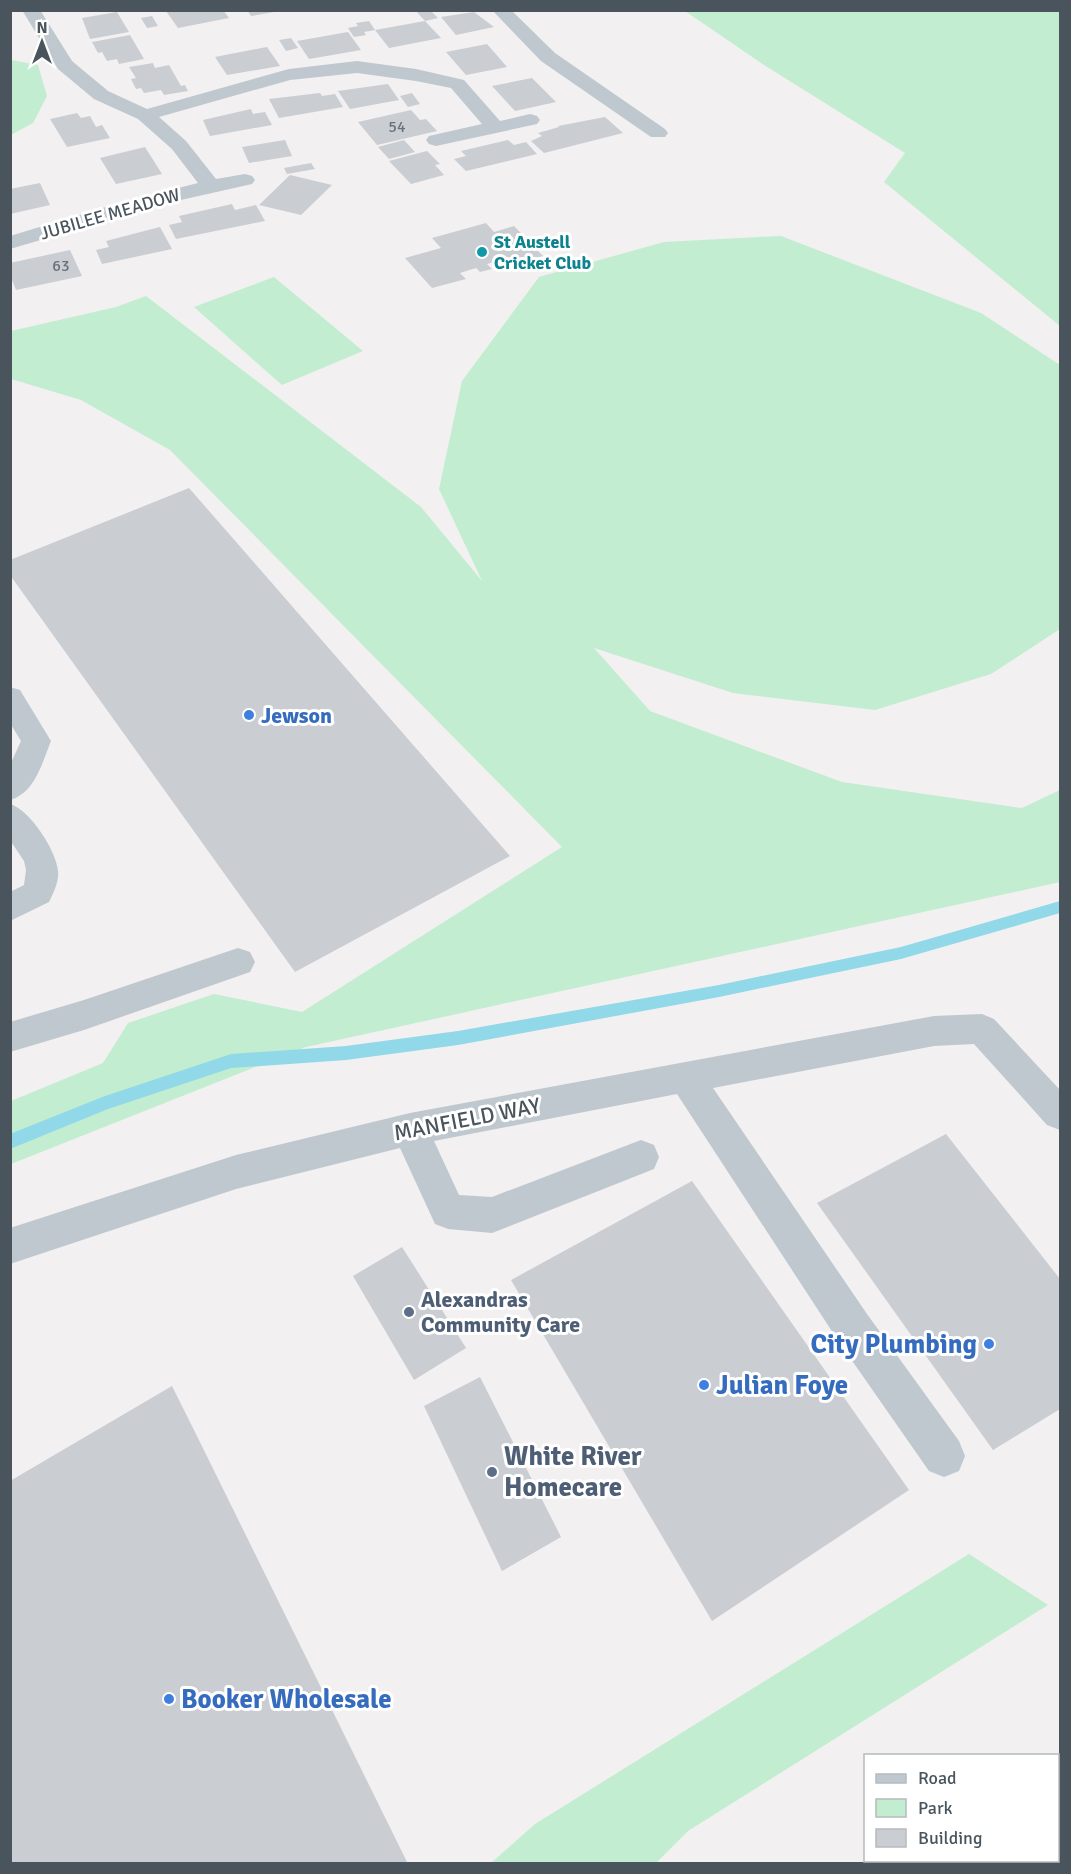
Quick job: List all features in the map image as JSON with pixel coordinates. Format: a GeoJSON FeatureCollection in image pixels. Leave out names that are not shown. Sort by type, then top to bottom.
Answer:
{"type":"FeatureCollection","features":[{"type":"Feature","properties":{"kind":"street","name":"JUBILEE MEADOW"},"geometry":{"type":"LineString","coordinates":[[58,10],[33,12],[65,65],[101,95],[145,115],[179,145],[211,186]]}},
{"type":"Feature","properties":{"kind":"street"},"geometry":{"type":"LineString","coordinates":[[500,10],[548,57],[658,133]]}},
{"type":"Feature","properties":{"kind":"street"},"geometry":{"type":"LineString","coordinates":[[145,115],[289,75],[357,67],[416,75],[457,84],[495,127]]}},
{"type":"Feature","properties":{"kind":"street"},"geometry":{"type":"LineString","coordinates":[[436,140],[530,120]]}},
{"type":"Feature","properties":{"kind":"street","name":"JUBILEE MEADOW"},"geometry":{"type":"LineString","coordinates":[[10,243],[78,221],[211,186],[245,180]]}},
{"type":"Feature","properties":{"kind":"street"},"geometry":{"type":"LineString","coordinates":[[10,697],[36,741],[21,776],[10,789]]}},
{"type":"Feature","properties":{"kind":"street"},"geometry":{"type":"LineString","coordinates":[[10,816],[42,863],[44,878],[38,893],[10,908]]}},
{"type":"Feature","properties":{"kind":"street"},"geometry":{"type":"LineString","coordinates":[[10,1037],[84,1015],[238,962]]}},
{"type":"Feature","properties":{"kind":"street","name":"MANFIELD WAY"},"geometry":{"type":"LineString","coordinates":[[10,1246],[236,1172],[410,1130],[685,1076],[934,1031],[982,1029],[1060,1114]]}},
{"type":"Feature","properties":{"kind":"street"},"geometry":{"type":"LineString","coordinates":[[685,1076],[854,1328],[944,1456]]}},
{"type":"Feature","properties":{"kind":"street"},"geometry":{"type":"LineString","coordinates":[[410,1130],[448,1212],[492,1215],[641,1157]]}},
{"type":"Feature","properties":{"kind":"green space"},"geometry":{"type":"Polygon","coordinates":[[[685,11],[1060,11],[1060,326],[884,182],[905,153],[764,65],[685,11]]]}},
{"type":"Feature","properties":{"kind":"green space"},"geometry":{"type":"Polygon","coordinates":[[[11,60],[38,65],[47,96],[33,123],[11,135],[11,60]]]}},
{"type":"Feature","properties":{"kind":"green space"},"geometry":{"type":"Polygon","coordinates":[[[781,236],[981,313],[1060,365],[1060,629],[991,674],[875,710],[733,693],[594,648],[650,711],[842,782],[1022,808],[1060,790],[1060,882],[306,1047],[11,1164],[11,1101],[103,1063],[128,1023],[214,994],[302,1012],[562,847],[170,450],[81,400],[11,379],[11,331],[116,307],[146,296],[421,507],[482,581],[439,489],[462,381],[539,277],[664,242],[781,236]]]}},
{"type":"Feature","properties":{"kind":"green space"},"geometry":{"type":"Polygon","coordinates":[[[274,277],[363,351],[282,385],[194,307],[274,277]]]}},
{"type":"Feature","properties":{"kind":"green space"},"geometry":{"type":"Polygon","coordinates":[[[969,1554],[1048,1605],[688,1831],[656,1863],[491,1863],[535,1824],[969,1554]]]}},
{"type":"Feature","properties":{"kind":"building"},"geometry":{"type":"Polygon","coordinates":[[[223,10],[229,18],[178,28],[166,11],[223,10]]]}},
{"type":"Feature","properties":{"kind":"building"},"geometry":{"type":"Polygon","coordinates":[[[247,10],[274,10],[274,12],[251,16],[247,10]]]}},
{"type":"Feature","properties":{"kind":"building"},"geometry":{"type":"Polygon","coordinates":[[[415,10],[430,10],[438,18],[425,21],[415,10]]]}},
{"type":"Feature","properties":{"kind":"building"},"geometry":{"type":"Polygon","coordinates":[[[117,12],[129,32],[90,39],[82,18],[117,12]]]}},
{"type":"Feature","properties":{"kind":"building"},"geometry":{"type":"Polygon","coordinates":[[[474,12],[494,27],[456,35],[441,17],[474,12]]]}},
{"type":"Feature","properties":{"kind":"building"},"geometry":{"type":"Polygon","coordinates":[[[152,16],[158,26],[147,28],[141,18],[152,16]]]}},
{"type":"Feature","properties":{"kind":"building"},"geometry":{"type":"Polygon","coordinates":[[[369,21],[375,30],[364,32],[366,35],[354,37],[348,28],[358,26],[356,23],[369,21]]]}},
{"type":"Feature","properties":{"kind":"building"},"geometry":{"type":"Polygon","coordinates":[[[425,21],[441,38],[389,48],[375,30],[425,21]]]}},
{"type":"Feature","properties":{"kind":"building"},"geometry":{"type":"Polygon","coordinates":[[[348,32],[361,50],[309,59],[297,41],[348,32]]]}},
{"type":"Feature","properties":{"kind":"building"},"geometry":{"type":"Polygon","coordinates":[[[130,35],[144,59],[119,64],[117,59],[107,61],[102,52],[98,53],[92,42],[130,35]]]}},
{"type":"Feature","properties":{"kind":"building"},"geometry":{"type":"Polygon","coordinates":[[[291,38],[298,48],[286,51],[279,40],[291,38]]]}},
{"type":"Feature","properties":{"kind":"building"},"geometry":{"type":"Polygon","coordinates":[[[487,44],[507,67],[466,75],[446,52],[487,44]]]}},
{"type":"Feature","properties":{"kind":"building"},"geometry":{"type":"Polygon","coordinates":[[[267,47],[280,66],[227,75],[215,57],[267,47]]]}},
{"type":"Feature","properties":{"kind":"building"},"geometry":{"type":"Polygon","coordinates":[[[153,63],[155,68],[169,65],[181,86],[185,85],[188,91],[164,95],[161,90],[144,93],[141,88],[136,89],[131,79],[136,78],[129,67],[153,63]]]}},
{"type":"Feature","properties":{"kind":"building"},"geometry":{"type":"Polygon","coordinates":[[[532,78],[556,102],[515,111],[492,86],[532,78]]]}},
{"type":"Feature","properties":{"kind":"building"},"geometry":{"type":"Polygon","coordinates":[[[388,84],[399,100],[350,109],[338,91],[388,84]]]}},
{"type":"Feature","properties":{"kind":"building"},"geometry":{"type":"Polygon","coordinates":[[[320,93],[322,96],[335,94],[343,107],[279,118],[269,99],[320,93]]]}},
{"type":"Feature","properties":{"kind":"building"},"geometry":{"type":"Polygon","coordinates":[[[412,93],[420,104],[408,107],[400,96],[412,93]]]}},
{"type":"Feature","properties":{"kind":"building"},"geometry":{"type":"Polygon","coordinates":[[[251,109],[253,114],[265,112],[272,125],[210,136],[203,120],[251,109]]]}},
{"type":"Feature","properties":{"kind":"building"},"geometry":{"type":"Polygon","coordinates":[[[411,110],[420,120],[426,119],[437,131],[377,145],[358,122],[411,110]]]}},
{"type":"Feature","properties":{"kind":"building"},"geometry":{"type":"Polygon","coordinates":[[[77,113],[81,118],[90,116],[96,127],[102,125],[110,138],[67,147],[50,119],[77,113]]]}},
{"type":"Feature","properties":{"kind":"building"},"geometry":{"type":"Polygon","coordinates":[[[605,117],[623,133],[544,153],[531,141],[542,136],[538,133],[558,126],[605,117]]]}},
{"type":"Feature","properties":{"kind":"building"},"geometry":{"type":"Polygon","coordinates":[[[285,140],[292,156],[249,163],[242,147],[285,140]]]}},
{"type":"Feature","properties":{"kind":"building"},"geometry":{"type":"Polygon","coordinates":[[[404,140],[415,152],[389,159],[378,147],[404,140]]]}},
{"type":"Feature","properties":{"kind":"building"},"geometry":{"type":"Polygon","coordinates":[[[508,140],[514,145],[526,142],[537,154],[466,171],[454,159],[466,156],[461,151],[508,140]]]}},
{"type":"Feature","properties":{"kind":"building"},"geometry":{"type":"Polygon","coordinates":[[[145,147],[162,174],[116,184],[100,158],[145,147]]]}},
{"type":"Feature","properties":{"kind":"building"},"geometry":{"type":"Polygon","coordinates":[[[427,151],[440,164],[435,165],[444,175],[411,184],[389,161],[427,151]]]}},
{"type":"Feature","properties":{"kind":"building"},"geometry":{"type":"Polygon","coordinates":[[[311,163],[315,169],[287,174],[284,168],[311,163]]]}},
{"type":"Feature","properties":{"kind":"building"},"geometry":{"type":"Polygon","coordinates":[[[290,175],[332,185],[301,215],[259,205],[290,175]]]}},
{"type":"Feature","properties":{"kind":"building"},"geometry":{"type":"Polygon","coordinates":[[[40,183],[50,205],[10,214],[10,189],[40,183]]]}},
{"type":"Feature","properties":{"kind":"building"},"geometry":{"type":"Polygon","coordinates":[[[232,204],[235,210],[256,205],[265,221],[176,239],[169,225],[182,222],[179,216],[232,204]]]}},
{"type":"Feature","properties":{"kind":"building","name":"St Austell Cricket Club"},"geometry":{"type":"Polygon","coordinates":[[[486,223],[494,232],[514,226],[543,256],[512,265],[505,259],[487,264],[492,269],[480,272],[476,268],[460,273],[466,279],[432,288],[405,258],[441,248],[432,238],[486,223]]]}},
{"type":"Feature","properties":{"kind":"building"},"geometry":{"type":"Polygon","coordinates":[[[160,227],[172,249],[102,264],[96,250],[109,247],[106,241],[160,227]]]}},
{"type":"Feature","properties":{"kind":"building"},"geometry":{"type":"Polygon","coordinates":[[[70,250],[82,276],[16,290],[10,275],[10,263],[70,250]]]}},
{"type":"Feature","properties":{"kind":"building","name":"Jewson"},"geometry":{"type":"Polygon","coordinates":[[[189,488],[510,856],[295,972],[10,575],[10,560],[189,488]]]}},
{"type":"Feature","properties":{"kind":"building","name":"City Plumbing"},"geometry":{"type":"Polygon","coordinates":[[[946,1134],[1060,1279],[1060,1409],[993,1450],[817,1203],[946,1134]]]}},
{"type":"Feature","properties":{"kind":"building","name":"Julian Foye"},"geometry":{"type":"Polygon","coordinates":[[[692,1181],[909,1490],[712,1621],[511,1280],[692,1181]]]}},
{"type":"Feature","properties":{"kind":"building","name":"Alexandras Community Care"},"geometry":{"type":"Polygon","coordinates":[[[402,1247],[466,1348],[414,1380],[353,1276],[402,1247]]]}},
{"type":"Feature","properties":{"kind":"building","name":"White River Homecare"},"geometry":{"type":"Polygon","coordinates":[[[480,1377],[561,1537],[502,1571],[424,1406],[480,1377]]]}},
{"type":"Feature","properties":{"kind":"building","name":"Booker Wholesale"},"geometry":{"type":"Polygon","coordinates":[[[172,1386],[408,1864],[10,1864],[10,1481],[172,1386]]]}},
{"type":"Feature","properties":{"kind":"waterway"},"geometry":{"type":"LineString","coordinates":[[10,1142],[105,1103],[231,1061],[346,1053],[458,1038],[719,991],[901,953],[1060,907]]}},
{"type":"Feature","properties":{"kind":"place","name":"St Austell Cricket Club"},"geometry":{"type":"Point","coordinates":[482,252]}},
{"type":"Feature","properties":{"kind":"place","name":"Jewson"},"geometry":{"type":"Point","coordinates":[249,715]}},
{"type":"Feature","properties":{"kind":"place","name":"Alexandras Community Care"},"geometry":{"type":"Point","coordinates":[409,1312]}},
{"type":"Feature","properties":{"kind":"place","name":"City Plumbing"},"geometry":{"type":"Point","coordinates":[989,1344]}},
{"type":"Feature","properties":{"kind":"place","name":"Julian Foye"},"geometry":{"type":"Point","coordinates":[704,1385]}},
{"type":"Feature","properties":{"kind":"place","name":"White River Homecare"},"geometry":{"type":"Point","coordinates":[492,1472]}},
{"type":"Feature","properties":{"kind":"place","name":"Booker Wholesale"},"geometry":{"type":"Point","coordinates":[169,1699]}}]}
